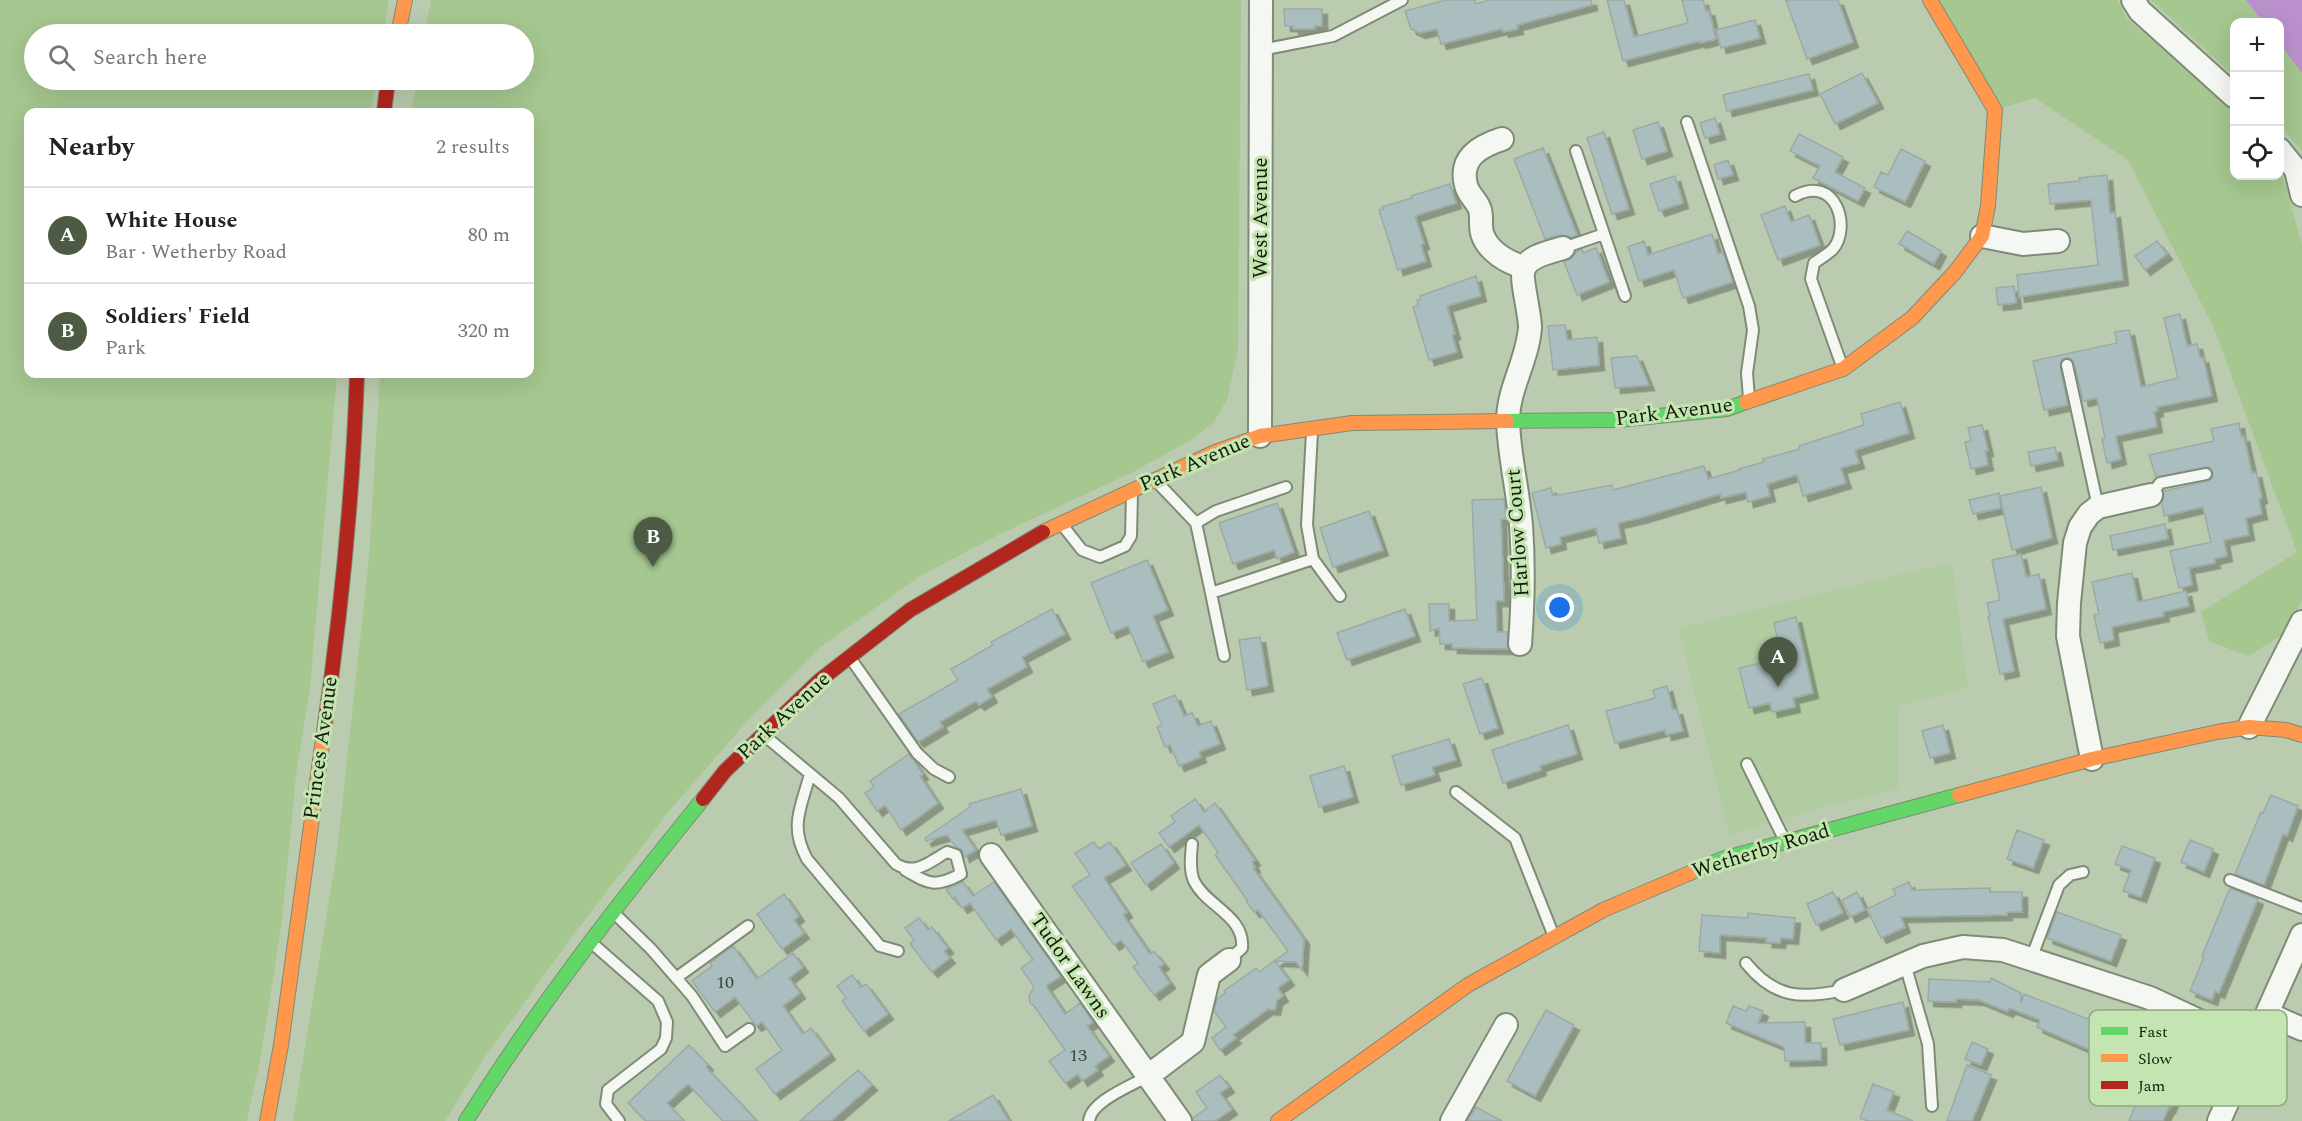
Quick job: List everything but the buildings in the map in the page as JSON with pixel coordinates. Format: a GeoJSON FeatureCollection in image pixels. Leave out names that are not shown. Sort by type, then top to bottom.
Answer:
{"type":"FeatureCollection","features":[{"type":"Feature","properties":{"kind":"street"},"geometry":{"type":"LineString","coordinates":[[400,24],[405,0]]}},
{"type":"Feature","properties":{"kind":"street","name":"West Avenue"},"geometry":{"type":"LineString","coordinates":[[1260,436],[1262,0]]}},
{"type":"Feature","properties":{"kind":"street","name":"Park Avenue"},"geometry":{"type":"LineString","coordinates":[[466,1121],[499,1068],[590,940],[725,771],[819,680],[910,610],[1060,523],[1215,452],[1260,436],[1352,423],[1619,420],[1727,409],[1843,369],[1912,318],[1955,272],[1982,236],[1988,206],[1995,110],[1930,0]]}},
{"type":"Feature","properties":{"kind":"street"},"geometry":{"type":"LineString","coordinates":[[2133,0],[2140,11],[2230,92]]}},
{"type":"Feature","properties":{"kind":"street"},"geometry":{"type":"LineString","coordinates":[[384,108],[387,90]]}},
{"type":"Feature","properties":{"kind":"street"},"geometry":{"type":"LineString","coordinates":[[1502,139],[1484,145],[1473,153],[1467,165],[1466,185],[1480,209],[1481,230],[1486,242],[1503,259],[1524,267],[1530,260],[1563,248]]}},
{"type":"Feature","properties":{"kind":"street"},"geometry":{"type":"LineString","coordinates":[[2284,155],[2296,170],[2302,195]]}},
{"type":"Feature","properties":{"kind":"street"},"geometry":{"type":"LineString","coordinates":[[1982,236],[2023,244],[2058,241]]}},
{"type":"Feature","properties":{"kind":"street","name":"Harlow Court"},"geometry":{"type":"LineString","coordinates":[[1520,644],[1524,580],[1521,524],[1508,421],[1510,400],[1525,355],[1530,329],[1530,310],[1523,276],[1524,267]]}},
{"type":"Feature","properties":{"kind":"street","name":"Princes Avenue"},"geometry":{"type":"LineString","coordinates":[[267,1121],[281,1045],[335,653],[354,454],[357,378]]}},
{"type":"Feature","properties":{"kind":"street"},"geometry":{"type":"LineString","coordinates":[[2092,759],[2068,636],[2075,543],[2080,526],[2098,507],[2151,495]]}},
{"type":"Feature","properties":{"kind":"street"},"geometry":{"type":"LineString","coordinates":[[2249,727],[2302,622]]}},
{"type":"Feature","properties":{"kind":"street","name":"Wetherby Road"},"geometry":{"type":"LineString","coordinates":[[1278,1121],[1468,985],[1603,910],[1722,859],[2092,759],[2249,727],[2286,730],[2302,735]]}},
{"type":"Feature","properties":{"kind":"street","name":"Tudor Lawns"},"geometry":{"type":"LineString","coordinates":[[992,855],[1180,1121]]}},
{"type":"Feature","properties":{"kind":"street"},"geometry":{"type":"LineString","coordinates":[[2270,1010],[2302,934]]}},
{"type":"Feature","properties":{"kind":"street"},"geometry":{"type":"LineString","coordinates":[[1844,990],[1923,956],[1963,947],[2003,950],[2150,998],[2175,1010]]}},
{"type":"Feature","properties":{"kind":"street"},"geometry":{"type":"LineString","coordinates":[[1148,1076],[1193,1042],[1209,975],[1229,960]]}},
{"type":"Feature","properties":{"kind":"street"},"geometry":{"type":"LineString","coordinates":[[2287,1022],[2302,1029]]}},
{"type":"Feature","properties":{"kind":"street"},"geometry":{"type":"LineString","coordinates":[[1452,1121],[1506,1025]]}},
{"type":"Feature","properties":{"kind":"street"},"geometry":{"type":"LineString","coordinates":[[2219,1121],[2225,1106]]}},
{"type":"Feature","properties":{"kind":"lane"},"geometry":{"type":"LineString","coordinates":[[1261,50],[1333,36],[1402,0]]}},
{"type":"Feature","properties":{"kind":"lane"},"geometry":{"type":"LineString","coordinates":[[1687,122],[1749,306],[1753,330],[1747,373],[1749,401]]}},
{"type":"Feature","properties":{"kind":"lane"},"geometry":{"type":"LineString","coordinates":[[1576,151],[1625,296]]}},
{"type":"Feature","properties":{"kind":"lane"},"geometry":{"type":"LineString","coordinates":[[1795,196],[1812,189],[1828,193],[1835,204],[1839,218],[1838,239],[1833,249],[1814,263],[1810,279],[1843,369]]}},
{"type":"Feature","properties":{"kind":"lane"},"geometry":{"type":"LineString","coordinates":[[1563,248],[1604,234]]}},
{"type":"Feature","properties":{"kind":"lane"},"geometry":{"type":"LineString","coordinates":[[2067,364],[2098,507]]}},
{"type":"Feature","properties":{"kind":"lane"},"geometry":{"type":"LineString","coordinates":[[1312,429],[1307,525],[1313,559],[1340,596]]}},
{"type":"Feature","properties":{"kind":"lane"},"geometry":{"type":"LineString","coordinates":[[2151,495],[2160,483],[2206,474]]}},
{"type":"Feature","properties":{"kind":"lane"},"geometry":{"type":"LineString","coordinates":[[1154,480],[1196,523],[1224,656]]}},
{"type":"Feature","properties":{"kind":"lane"},"geometry":{"type":"LineString","coordinates":[[1196,523],[1216,511],[1286,487]]}},
{"type":"Feature","properties":{"kind":"lane"},"geometry":{"type":"LineString","coordinates":[[1060,523],[1082,550],[1100,556],[1125,546],[1131,536],[1132,490]]}},
{"type":"Feature","properties":{"kind":"lane"},"geometry":{"type":"LineString","coordinates":[[1211,593],[1313,559]]}},
{"type":"Feature","properties":{"kind":"lane"},"geometry":{"type":"LineString","coordinates":[[849,657],[917,753],[934,770],[949,777]]}},
{"type":"Feature","properties":{"kind":"lane"},"geometry":{"type":"LineString","coordinates":[[763,734],[839,798],[896,864],[905,870],[926,882],[945,882],[961,874],[956,855],[948,852],[916,869],[905,870]]}},
{"type":"Feature","properties":{"kind":"lane"},"geometry":{"type":"LineString","coordinates":[[1747,764],[1785,842]]}},
{"type":"Feature","properties":{"kind":"lane"},"geometry":{"type":"LineString","coordinates":[[810,774],[797,828],[801,848],[807,859],[880,946],[898,951]]}},
{"type":"Feature","properties":{"kind":"lane"},"geometry":{"type":"LineString","coordinates":[[1456,792],[1515,838],[1554,937]]}},
{"type":"Feature","properties":{"kind":"lane"},"geometry":{"type":"LineString","coordinates":[[1192,844],[1191,861],[1194,881],[1231,919],[1243,940],[1242,948],[1229,960]]}},
{"type":"Feature","properties":{"kind":"lane"},"geometry":{"type":"LineString","coordinates":[[2031,959],[2050,903],[2059,885],[2070,875],[2083,872]]}},
{"type":"Feature","properties":{"kind":"lane"},"geometry":{"type":"LineString","coordinates":[[2230,880],[2302,908]]}},
{"type":"Feature","properties":{"kind":"lane"},"geometry":{"type":"LineString","coordinates":[[612,911],[692,996],[725,1046],[749,1029]]}},
{"type":"Feature","properties":{"kind":"lane"},"geometry":{"type":"LineString","coordinates":[[676,978],[748,926]]}},
{"type":"Feature","properties":{"kind":"lane"},"geometry":{"type":"LineString","coordinates":[[590,940],[658,1001],[667,1022],[666,1038],[661,1048],[608,1090],[606,1104],[619,1121]]}},
{"type":"Feature","properties":{"kind":"lane"},"geometry":{"type":"LineString","coordinates":[[1746,963],[1758,978],[1774,988],[1794,995],[1815,996],[1844,990]]}},
{"type":"Feature","properties":{"kind":"lane"},"geometry":{"type":"LineString","coordinates":[[1905,964],[1928,1044],[1932,1106]]}},
{"type":"Feature","properties":{"kind":"lane"},"geometry":{"type":"LineString","coordinates":[[1089,1121],[1092,1110],[1099,1104],[1148,1076]]}},
{"type":"Feature","properties":{"kind":"shaded area"},"geometry":{"type":"Polygon","coordinates":[[[0,0],[389,0],[385,24],[24,24],[24,90],[374,90],[372,108],[24,108],[24,378],[337,378],[310,688],[296,776],[281,928],[261,1055],[247,1121],[0,1121],[0,0]]]}},
{"type":"Feature","properties":{"kind":"shaded area"},"geometry":{"type":"Polygon","coordinates":[[[431,0],[1241,0],[1238,350],[1227,399],[1214,422],[1189,441],[1133,472],[1000,534],[920,576],[819,648],[748,720],[671,809],[576,931],[482,1061],[445,1121],[293,1121],[337,851],[369,558],[380,378],[534,378],[534,108],[412,108],[415,90],[534,90],[534,24],[426,24],[431,0]]]}},
{"type":"Feature","properties":{"kind":"shaded area"},"geometry":{"type":"Polygon","coordinates":[[[1930,0],[2117,0],[2127,19],[2229,105],[2230,180],[2284,180],[2302,245],[2302,600],[2285,633],[2248,656],[2209,641],[2201,612],[2297,552],[2213,326],[2128,160],[2035,98],[1995,110],[1930,0]]]}},
{"type":"Feature","properties":{"kind":"shaded area"},"geometry":{"type":"Polygon","coordinates":[[[2151,0],[2246,0],[2260,18],[2230,18],[2230,72],[2151,0]]]}},
{"type":"Feature","properties":{"kind":"shaded area"},"geometry":{"type":"Polygon","coordinates":[[[2246,0],[2302,0],[2302,73],[2284,49],[2284,18],[2260,18],[2246,0]]]}},
{"type":"Feature","properties":{"kind":"shaded area"},"geometry":{"type":"Polygon","coordinates":[[[2284,49],[2302,73],[2302,151],[2284,131],[2284,49]]]}},
{"type":"Feature","properties":{"kind":"shaded area"},"geometry":{"type":"Polygon","coordinates":[[[1952,562],[1968,688],[1898,706],[1898,789],[1814,809],[1729,836],[1679,628],[1952,562]]]}},
{"type":"Feature","properties":{"kind":"traffic: fast"},"geometry":{"type":"LineString","coordinates":[[1507,421],[1619,420],[1727,409],[1746,402]]}},
{"type":"Feature","properties":{"kind":"traffic: fast"},"geometry":{"type":"LineString","coordinates":[[1690,873],[1722,859],[1959,795]]}},
{"type":"Feature","properties":{"kind":"traffic: fast"},"geometry":{"type":"LineString","coordinates":[[466,1121],[521,1038],[580,956],[703,799]]}},
{"type":"Feature","properties":{"kind":"traffic: slow"},"geometry":{"type":"LineString","coordinates":[[400,24],[405,0]]}},
{"type":"Feature","properties":{"kind":"traffic: slow"},"geometry":{"type":"LineString","coordinates":[[1746,402],[1843,369],[1912,318],[1955,272],[1982,236],[1988,206],[1995,110],[1930,0]]}},
{"type":"Feature","properties":{"kind":"traffic: slow"},"geometry":{"type":"LineString","coordinates":[[1043,532],[1215,452],[1260,436],[1352,423],[1507,421]]}},
{"type":"Feature","properties":{"kind":"traffic: slow"},"geometry":{"type":"LineString","coordinates":[[1959,795],[2092,759],[2217,732],[2249,727],[2286,730],[2302,735]]}},
{"type":"Feature","properties":{"kind":"traffic: slow"},"geometry":{"type":"LineString","coordinates":[[267,1121],[281,1045],[324,731]]}},
{"type":"Feature","properties":{"kind":"traffic: slow"},"geometry":{"type":"LineString","coordinates":[[1278,1121],[1468,985],[1603,910],[1690,873]]}},
{"type":"Feature","properties":{"kind":"traffic: jam"},"geometry":{"type":"LineString","coordinates":[[384,108],[387,90]]}},
{"type":"Feature","properties":{"kind":"traffic: jam"},"geometry":{"type":"LineString","coordinates":[[324,731],[345,553],[353,464],[357,378]]}},
{"type":"Feature","properties":{"kind":"traffic: jam"},"geometry":{"type":"LineString","coordinates":[[703,799],[725,771],[820,680],[910,610],[1043,532]]}},
{"type":"Feature","properties":{"kind":"place","name":"Soldiers' Field"},"geometry":{"type":"Point","coordinates":[653,567]}},
{"type":"Feature","properties":{"kind":"place","name":"White House"},"geometry":{"type":"Point","coordinates":[1778,687]}}]}
